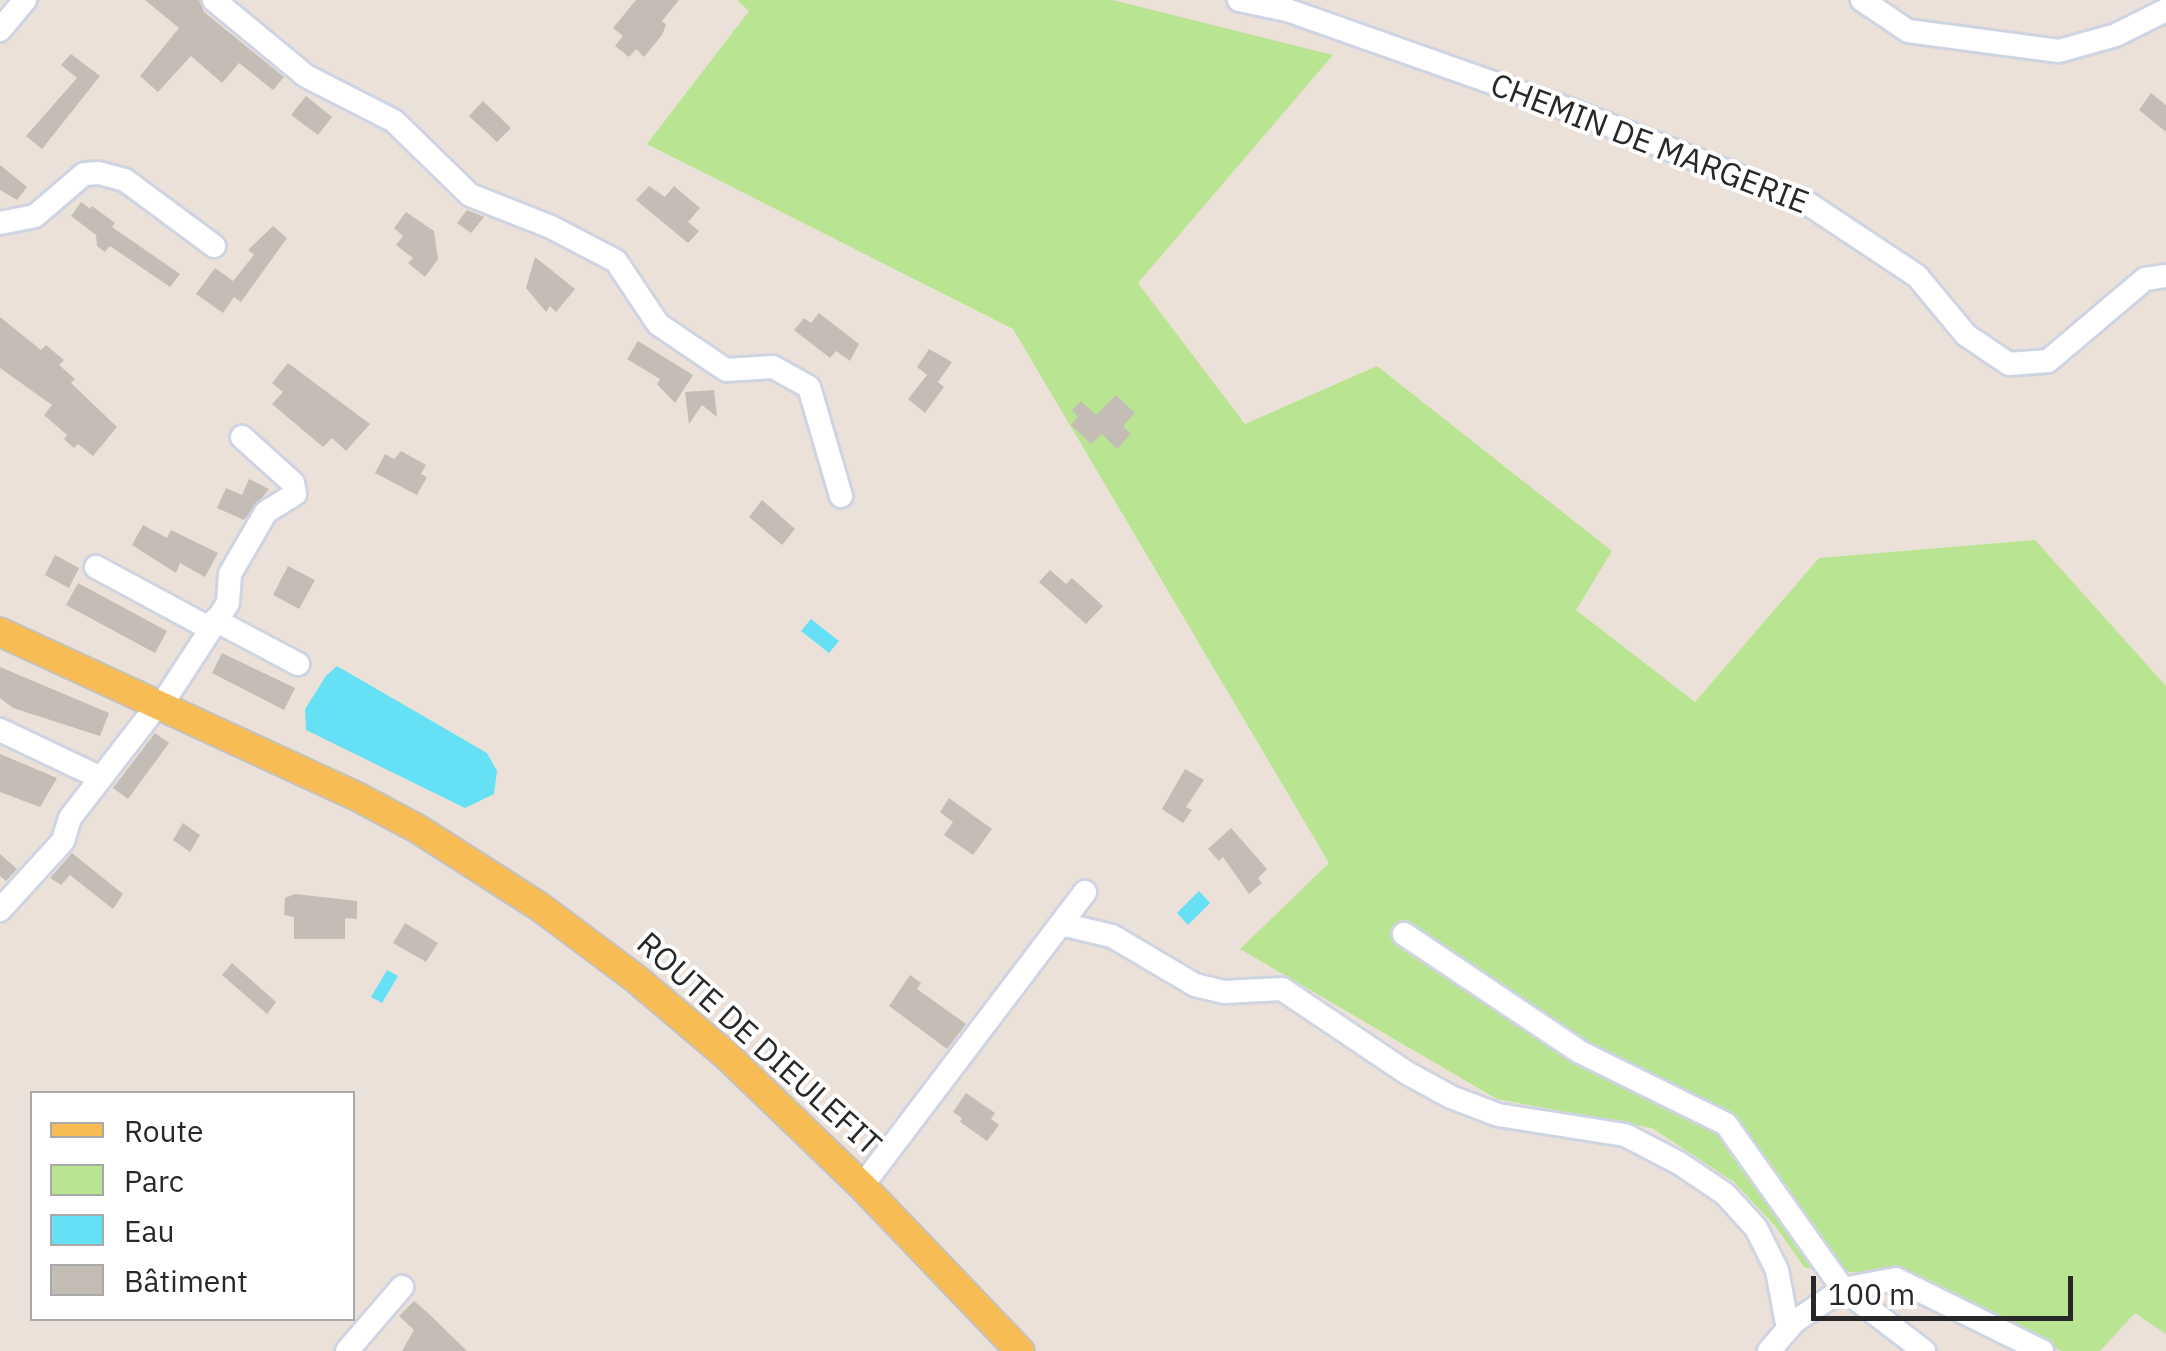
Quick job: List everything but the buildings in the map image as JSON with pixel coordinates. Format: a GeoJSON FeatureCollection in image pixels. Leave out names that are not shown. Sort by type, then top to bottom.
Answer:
{"type":"FeatureCollection","features":[{"type":"Feature","properties":{"kind":"main road","name":"ROUTE DE DIEULEFIT"},"geometry":{"type":"LineString","coordinates":[[0,629],[418,829],[540,907],[635,978],[726,1055],[862,1186],[1020,1351]]}},
{"type":"Feature","properties":{"kind":"street"},"geometry":{"type":"LineString","coordinates":[[0,30],[25,0]]}},
{"type":"Feature","properties":{"kind":"street"},"geometry":{"type":"LineString","coordinates":[[214,0],[306,76],[394,121],[470,194],[551,227],[616,261],[658,324],[726,370],[773,367],[809,387],[841,496]]}},
{"type":"Feature","properties":{"kind":"street","name":"CHEMIN DE MARGERIE"},"geometry":{"type":"LineString","coordinates":[[1239,0],[1288,10],[1556,105],[1807,203],[1917,276],[1966,335],[2009,364],[2048,361],[2145,279],[2166,276]]}},
{"type":"Feature","properties":{"kind":"street"},"geometry":{"type":"LineString","coordinates":[[1862,0],[1908,31],[2059,51],[2116,35],[2166,10]]}},
{"type":"Feature","properties":{"kind":"street"},"geometry":{"type":"LineString","coordinates":[[0,223],[34,216],[84,174],[98,174],[125,180],[214,246]]}},
{"type":"Feature","properties":{"kind":"street"},"geometry":{"type":"LineString","coordinates":[[0,910],[62,841],[64,829],[160,703],[228,603],[230,574],[266,512],[295,494],[292,482],[242,436]]}},
{"type":"Feature","properties":{"kind":"street"},"geometry":{"type":"LineString","coordinates":[[96,566],[298,664]]}},
{"type":"Feature","properties":{"kind":"street"},"geometry":{"type":"LineString","coordinates":[[0,730],[101,778]]}},
{"type":"Feature","properties":{"kind":"street"},"geometry":{"type":"LineString","coordinates":[[862,1186],[1085,892]]}},
{"type":"Feature","properties":{"kind":"street"},"geometry":{"type":"LineString","coordinates":[[1061,924],[1112,936],[1195,985],[1224,992],[1282,989],[1407,1073],[1451,1097],[1498,1114],[1626,1135],[1679,1162],[1725,1194],[1756,1228],[1777,1270],[1788,1329]]}},
{"type":"Feature","properties":{"kind":"street"},"geometry":{"type":"LineString","coordinates":[[1404,934],[1580,1052],[1726,1124],[1843,1289],[1924,1351]]}},
{"type":"Feature","properties":{"kind":"street"},"geometry":{"type":"LineString","coordinates":[[1769,1351],[1788,1329],[1843,1289],[1896,1280],[2042,1351]]}},
{"type":"Feature","properties":{"kind":"street"},"geometry":{"type":"LineString","coordinates":[[347,1351],[402,1287]]}},
{"type":"Feature","properties":{"kind":"green space"},"geometry":{"type":"Polygon","coordinates":[[[737,0],[1113,0],[1333,55],[1138,283],[1245,424],[1377,366],[1612,551],[1576,610],[1695,702],[1819,558],[2035,540],[2166,686],[2166,1334],[2135,1313],[2100,1351],[2062,1351],[1896,1276],[1805,1268],[1776,1227],[1734,1182],[1652,1128],[1497,1099],[1240,949],[1329,863],[1013,329],[647,144],[749,11],[737,0]]]}},
{"type":"Feature","properties":{"kind":"water"},"geometry":{"type":"Polygon","coordinates":[[[811,619],[839,641],[829,653],[801,631],[811,619]]]}},
{"type":"Feature","properties":{"kind":"water"},"geometry":{"type":"Polygon","coordinates":[[[337,666],[487,753],[497,771],[494,794],[465,808],[306,730],[305,709],[337,666]]]}},
{"type":"Feature","properties":{"kind":"water"},"geometry":{"type":"Polygon","coordinates":[[[1199,891],[1210,903],[1188,925],[1177,913],[1199,891]]]}},
{"type":"Feature","properties":{"kind":"water"},"geometry":{"type":"Polygon","coordinates":[[[387,970],[398,976],[382,1003],[371,997],[387,970]]]}}]}
